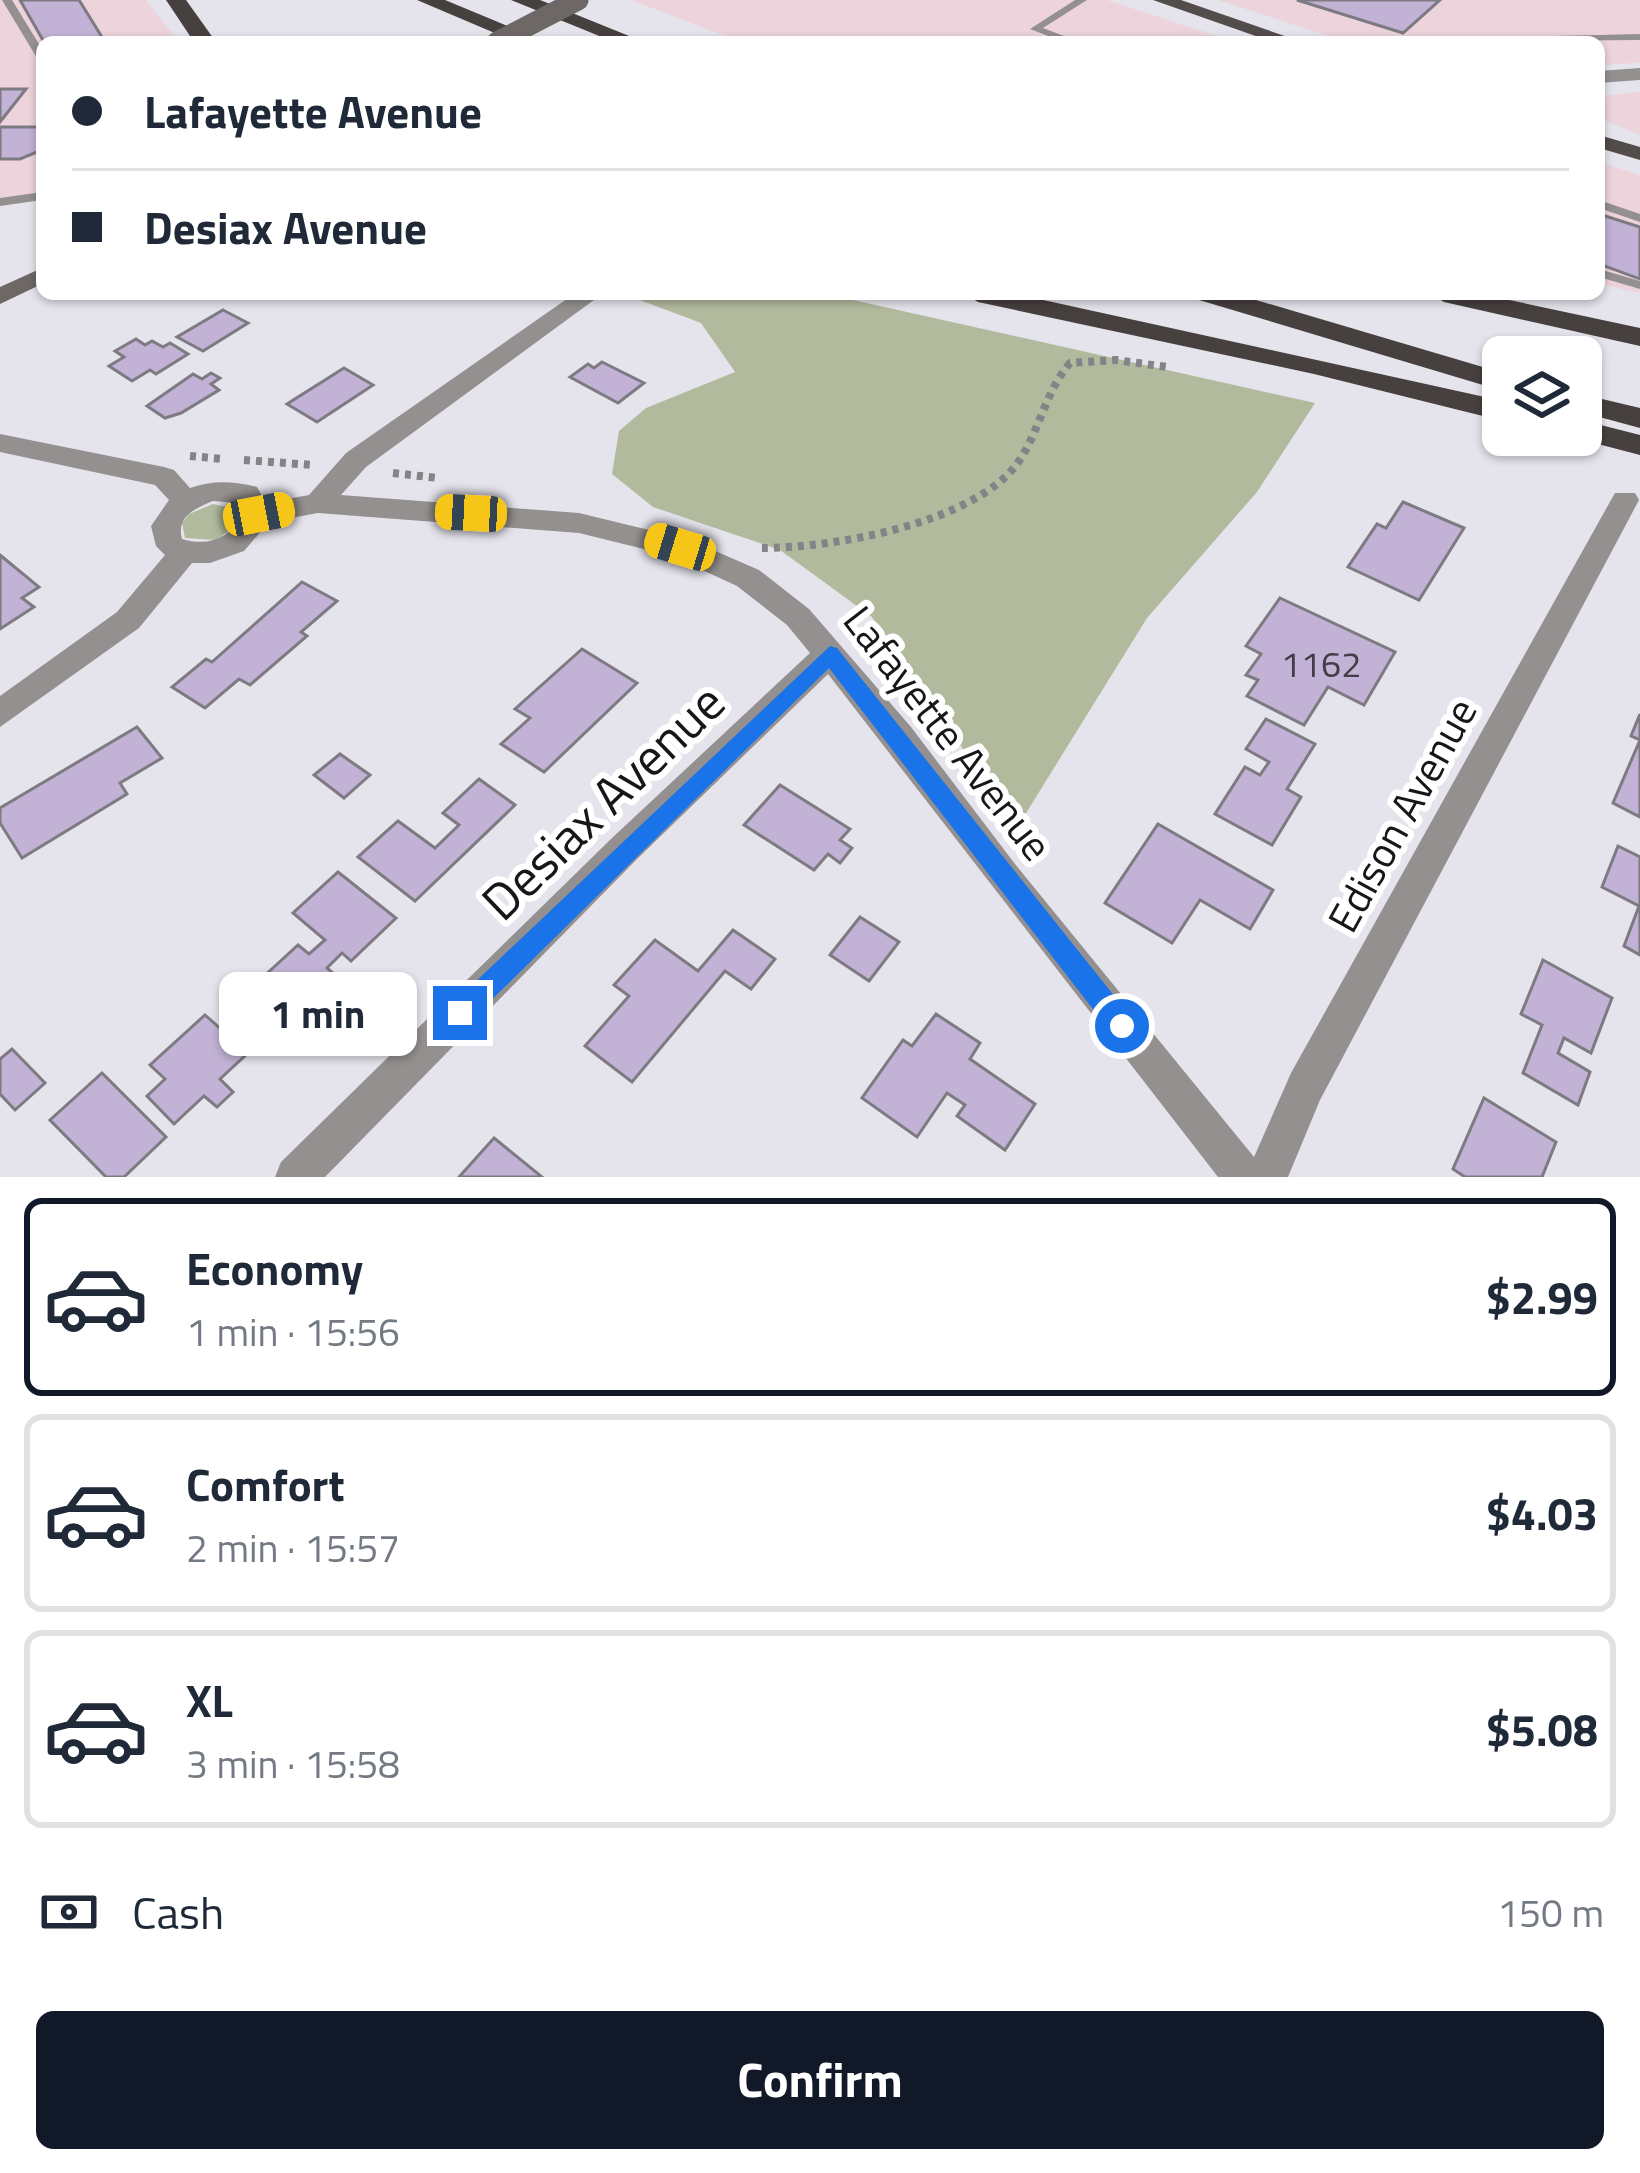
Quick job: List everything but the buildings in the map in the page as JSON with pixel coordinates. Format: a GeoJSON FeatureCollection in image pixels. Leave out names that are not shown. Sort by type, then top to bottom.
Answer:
{"type":"FeatureCollection","features":[{"type":"Feature","properties":{"kind":"highway"},"geometry":{"type":"LineString","coordinates":[[176,0],[201,36]]}},
{"type":"Feature","properties":{"kind":"highway"},"geometry":{"type":"LineString","coordinates":[[427,0],[520,36]]}},
{"type":"Feature","properties":{"kind":"highway"},"geometry":{"type":"LineString","coordinates":[[520,0],[617,36]]}},
{"type":"Feature","properties":{"kind":"highway"},"geometry":{"type":"LineString","coordinates":[[1006,300],[1482,406]]}},
{"type":"Feature","properties":{"kind":"highway"},"geometry":{"type":"LineString","coordinates":[[1228,300],[1482,376]]}},
{"type":"Feature","properties":{"kind":"highway"},"geometry":{"type":"LineString","coordinates":[[1471,300],[1640,337]]}},
{"type":"Feature","properties":{"kind":"highway"},"geometry":{"type":"LineString","coordinates":[[1602,408],[1640,418]]}},
{"type":"Feature","properties":{"kind":"highway"},"geometry":{"type":"LineString","coordinates":[[1602,435],[1640,445]]}},
{"type":"Feature","properties":{"kind":"main road"},"geometry":{"type":"LineString","coordinates":[[508,36],[578,0]]}},
{"type":"Feature","properties":{"kind":"main road"},"geometry":{"type":"LineString","coordinates":[[1162,0],[1273,36]]}},
{"type":"Feature","properties":{"kind":"main road"},"geometry":{"type":"LineString","coordinates":[[1605,143],[1640,154]]}},
{"type":"Feature","properties":{"kind":"main road"},"geometry":{"type":"LineString","coordinates":[[0,297],[36,278]]}},
{"type":"Feature","properties":{"kind":"street"},"geometry":{"type":"LineString","coordinates":[[1605,77],[1640,74]]}},
{"type":"Feature","properties":{"kind":"street"},"geometry":{"type":"LineString","coordinates":[[318,503],[347,468],[582,300]]}},
{"type":"Feature","properties":{"kind":"street"},"geometry":{"type":"LineString","coordinates":[[0,442],[164,477],[186,501]]}},
{"type":"Feature","properties":{"kind":"street"},"geometry":{"type":"LineString","coordinates":[[211,491],[237,491],[256,503],[259,514],[241,541],[203,555],[184,553],[164,537],[172,512],[211,491]]}},
{"type":"Feature","properties":{"kind":"street","name":"Edison Avenue"},"geometry":{"type":"LineString","coordinates":[[1267,1177],[1305,1088],[1625,500]]}},
{"type":"Feature","properties":{"kind":"street","name":"Lafayette Avenue"},"geometry":{"type":"LineString","coordinates":[[259,514],[318,503],[525,516],[641,535],[713,560],[748,578],[798,617],[830,654],[1244,1177]]}},
{"type":"Feature","properties":{"kind":"street"},"geometry":{"type":"LineString","coordinates":[[0,714],[128,620],[184,553]]}},
{"type":"Feature","properties":{"kind":"street","name":"Desiax Avenue"},"geometry":{"type":"LineString","coordinates":[[296,1177],[624,849],[830,654]]}},
{"type":"Feature","properties":{"kind":"lane"},"geometry":{"type":"LineString","coordinates":[[7,0],[36,48]]}},
{"type":"Feature","properties":{"kind":"lane"},"geometry":{"type":"LineString","coordinates":[[1057,36],[1035,29],[1082,0]]}},
{"type":"Feature","properties":{"kind":"lane"},"geometry":{"type":"LineString","coordinates":[[1605,38],[1640,37]]}},
{"type":"Feature","properties":{"kind":"lane"},"geometry":{"type":"LineString","coordinates":[[0,202],[36,197]]}},
{"type":"Feature","properties":{"kind":"lane"},"geometry":{"type":"LineString","coordinates":[[1605,206],[1640,218]]}},
{"type":"Feature","properties":{"kind":"lane"},"geometry":{"type":"LineString","coordinates":[[1605,275],[1640,285]]}},
{"type":"Feature","properties":{"kind":"path"},"geometry":{"type":"LineString","coordinates":[[743,542],[765,549],[802,550],[941,511],[992,491],[1020,459],[1058,374],[1070,362],[1116,360],[1187,369]]}},
{"type":"Feature","properties":{"kind":"path"},"geometry":{"type":"LineString","coordinates":[[168,455],[447,479]]}},
{"type":"Feature","properties":{"kind":"shaded area"},"geometry":{"type":"Polygon","coordinates":[[[0,0],[146,0],[174,36],[36,36],[36,199],[0,200],[0,0]]]}},
{"type":"Feature","properties":{"kind":"shaded area"},"geometry":{"type":"Polygon","coordinates":[[[631,0],[1107,0],[1217,36],[725,36],[631,0]]]}},
{"type":"Feature","properties":{"kind":"shaded area"},"geometry":{"type":"Polygon","coordinates":[[[1218,0],[1640,0],[1640,63],[1605,65],[1605,36],[1329,36],[1218,0]]]}},
{"type":"Feature","properties":{"kind":"shaded area"},"geometry":{"type":"Polygon","coordinates":[[[1640,92],[1640,135],[1605,120],[1605,98],[1640,92]]]}},
{"type":"Feature","properties":{"kind":"shaded area"},"geometry":{"type":"Polygon","coordinates":[[[1605,164],[1640,175],[1640,293],[1605,285],[1605,164]]]}},
{"type":"Feature","properties":{"kind":"green space"},"geometry":{"type":"Polygon","coordinates":[[[640,300],[853,300],[1315,403],[1257,492],[1147,618],[1023,818],[979,772],[872,617],[780,550],[653,507],[612,474],[619,431],[646,408],[735,372],[701,323],[640,300]]]}},
{"type":"Feature","properties":{"kind":"green space"},"geometry":{"type":"Polygon","coordinates":[[[213,504],[235,509],[237,525],[216,540],[185,538],[182,523],[189,514],[213,504]]]}},
{"type":"Feature","properties":{"kind":"route"},"geometry":{"type":"LineString","coordinates":[[460,1013],[830,654],[1122,1026]]}}]}
